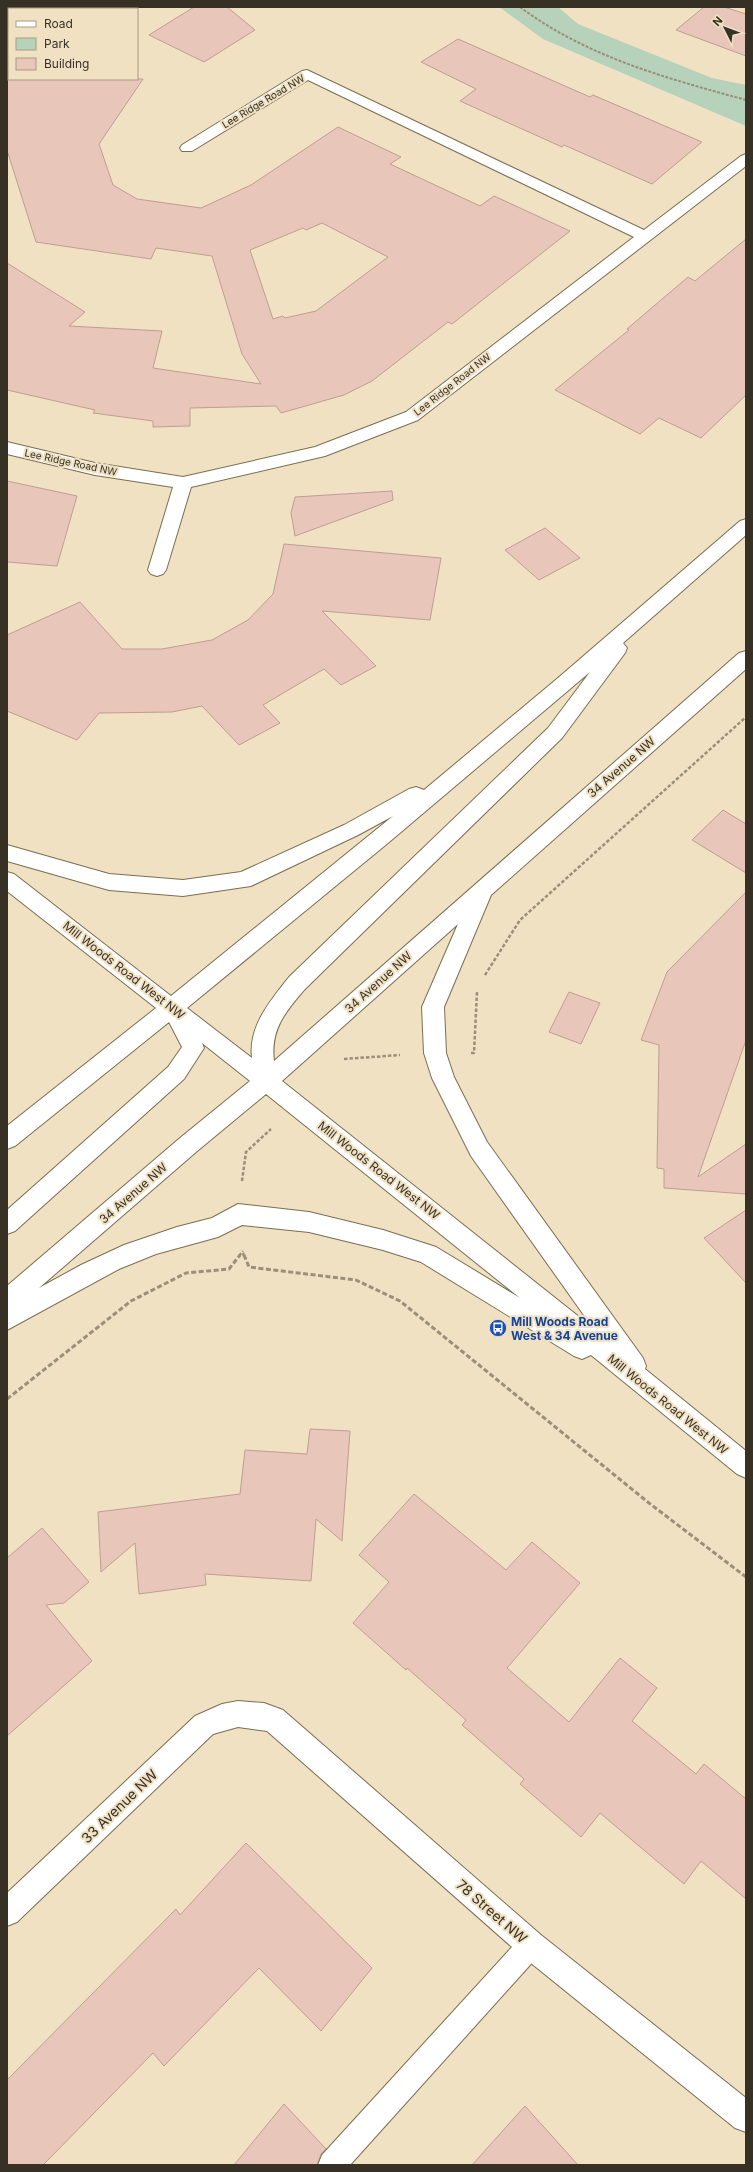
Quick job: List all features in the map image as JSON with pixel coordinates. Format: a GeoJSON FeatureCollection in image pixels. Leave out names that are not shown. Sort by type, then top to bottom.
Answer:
{"type":"FeatureCollection","features":[{"type":"Feature","properties":{"kind":"main road","name":"Lee Ridge Road NW"},"geometry":{"type":"LineString","coordinates":[[187,148],[307,74],[644,236]]}},
{"type":"Feature","properties":{"kind":"main road","name":"Lee Ridge Road NW"},"geometry":{"type":"LineString","coordinates":[[7,448],[95,469],[183,482],[319,452],[412,416],[746,159]]}},
{"type":"Feature","properties":{"kind":"main road"},"geometry":{"type":"LineString","coordinates":[[156,570],[183,482]]}},
{"type":"Feature","properties":{"kind":"main road"},"geometry":{"type":"LineString","coordinates":[[7,1139],[173,1007],[462,768],[641,618],[746,525]]}},
{"type":"Feature","properties":{"kind":"main road"},"geometry":{"type":"LineString","coordinates":[[266,1081],[262,1052],[272,1013],[297,983],[555,733],[641,618]]}},
{"type":"Feature","properties":{"kind":"main road","name":"34 Avenue NW"},"geometry":{"type":"LineString","coordinates":[[7,1301],[188,1145],[266,1081],[484,887],[746,658]]}},
{"type":"Feature","properties":{"kind":"main road"},"geometry":{"type":"LineString","coordinates":[[7,853],[109,882],[183,888],[244,880],[351,830],[462,768]]}},
{"type":"Feature","properties":{"kind":"main road","name":"Mill Woods Road West NW"},"geometry":{"type":"LineString","coordinates":[[7,880],[173,1007],[485,1255],[746,1466]]}},
{"type":"Feature","properties":{"kind":"main road"},"geometry":{"type":"LineString","coordinates":[[484,887],[433,1007],[435,1053],[442,1078],[479,1149],[653,1392]]}},
{"type":"Feature","properties":{"kind":"main road"},"geometry":{"type":"LineString","coordinates":[[7,1224],[176,1073],[193,1048],[173,1007]]}},
{"type":"Feature","properties":{"kind":"main road"},"geometry":{"type":"LineString","coordinates":[[7,1319],[85,1273],[169,1239],[230,1222],[238,1214],[309,1222],[382,1240],[428,1254],[653,1392]]}},
{"type":"Feature","properties":{"kind":"main road","name":"33 Avenue NW"},"geometry":{"type":"LineString","coordinates":[[7,1912],[204,1725],[220,1717],[239,1713]]}},
{"type":"Feature","properties":{"kind":"main road","name":"78 Street NW"},"geometry":{"type":"LineString","coordinates":[[239,1713],[257,1714],[274,1719],[531,1945],[746,2117]]}},
{"type":"Feature","properties":{"kind":"lane"},"geometry":{"type":"LineString","coordinates":[[332,2165],[531,1945]]}},
{"type":"Feature","properties":{"kind":"path"},"geometry":{"type":"LineString","coordinates":[[520,7],[537,22],[597,52],[639,68],[746,100]]}},
{"type":"Feature","properties":{"kind":"path"},"geometry":{"type":"LineString","coordinates":[[482,980],[520,920],[746,716]]}},
{"type":"Feature","properties":{"kind":"path"},"geometry":{"type":"LineString","coordinates":[[339,1064],[345,1058],[435,1053],[474,1053],[478,986]]}},
{"type":"Feature","properties":{"kind":"path"},"geometry":{"type":"LineString","coordinates":[[296,1105],[246,1152],[238,1214],[243,1253],[249,1267],[356,1280],[400,1302],[649,1503],[746,1577]]}},
{"type":"Feature","properties":{"kind":"path"},"geometry":{"type":"LineString","coordinates":[[7,1398],[131,1301],[186,1273],[229,1269],[243,1253]]}},
{"type":"Feature","properties":{"kind":"green space"},"geometry":{"type":"Polygon","coordinates":[[[499,7],[558,7],[578,24],[712,78],[746,85],[746,126],[543,39],[499,7]]]}},
{"type":"Feature","properties":{"kind":"building"},"geometry":{"type":"Polygon","coordinates":[[[194,7],[227,7],[255,30],[204,62],[149,35],[194,7]]]}},
{"type":"Feature","properties":{"kind":"building"},"geometry":{"type":"Polygon","coordinates":[[[704,7],[724,7],[746,14],[746,56],[676,30],[704,7]]]}},
{"type":"Feature","properties":{"kind":"building"},"geometry":{"type":"Polygon","coordinates":[[[458,39],[590,97],[593,95],[702,142],[652,184],[564,145],[562,147],[460,101],[476,89],[421,62],[458,39]]]}},
{"type":"Feature","properties":{"kind":"building"},"geometry":{"type":"Polygon","coordinates":[[[7,79],[143,79],[99,144],[113,185],[137,199],[201,208],[251,185],[338,127],[401,157],[390,164],[480,206],[494,196],[570,231],[452,324],[448,322],[372,381],[344,395],[281,413],[276,406],[190,408],[190,426],[153,427],[153,421],[93,413],[95,410],[7,390],[7,263],[85,312],[69,326],[162,331],[153,368],[261,384],[242,354],[212,256],[156,248],[151,259],[36,242],[7,150],[7,79]],[[322,223],[306,230],[303,228],[250,250],[273,319],[283,316],[285,318],[316,311],[388,257],[322,223]]]}},
{"type":"Feature","properties":{"kind":"building"},"geometry":{"type":"Polygon","coordinates":[[[746,239],[746,395],[701,438],[659,418],[640,434],[555,390],[629,330],[627,329],[688,277],[695,281],[746,239]]]}},
{"type":"Feature","properties":{"kind":"building"},"geometry":{"type":"Polygon","coordinates":[[[7,481],[77,496],[57,566],[7,562],[7,481]]]}},
{"type":"Feature","properties":{"kind":"building"},"geometry":{"type":"Polygon","coordinates":[[[392,491],[393,500],[295,536],[291,513],[295,497],[392,491]]]}},
{"type":"Feature","properties":{"kind":"building"},"geometry":{"type":"Polygon","coordinates":[[[545,528],[580,558],[539,580],[505,550],[545,528]]]}},
{"type":"Feature","properties":{"kind":"building"},"geometry":{"type":"Polygon","coordinates":[[[284,544],[441,558],[430,620],[322,611],[376,666],[341,685],[324,669],[263,705],[280,723],[239,745],[202,706],[172,712],[99,713],[77,740],[7,711],[7,635],[80,602],[122,649],[162,649],[212,640],[248,620],[273,594],[284,544]]]}},
{"type":"Feature","properties":{"kind":"building"},"geometry":{"type":"Polygon","coordinates":[[[723,810],[746,824],[746,873],[692,840],[723,810]]]}},
{"type":"Feature","properties":{"kind":"building"},"geometry":{"type":"Polygon","coordinates":[[[746,892],[746,1040],[698,1177],[746,1144],[746,1194],[664,1188],[664,1169],[657,1168],[659,1045],[641,1040],[667,972],[746,892]]]}},
{"type":"Feature","properties":{"kind":"building"},"geometry":{"type":"Polygon","coordinates":[[[569,992],[600,1003],[581,1044],[549,1032],[569,992]]]}},
{"type":"Feature","properties":{"kind":"building"},"geometry":{"type":"Polygon","coordinates":[[[746,1210],[746,1283],[704,1238],[746,1210]]]}},
{"type":"Feature","properties":{"kind":"building"},"geometry":{"type":"Polygon","coordinates":[[[310,1429],[350,1431],[342,1541],[316,1519],[311,1581],[205,1574],[206,1585],[139,1594],[135,1543],[101,1572],[98,1512],[240,1494],[245,1450],[307,1454],[310,1429]]]}},
{"type":"Feature","properties":{"kind":"building"},"geometry":{"type":"Polygon","coordinates":[[[414,1494],[506,1570],[532,1542],[580,1583],[507,1668],[569,1722],[620,1658],[657,1688],[632,1721],[696,1774],[704,1764],[746,1799],[746,1899],[701,1861],[684,1884],[600,1813],[581,1837],[520,1784],[524,1779],[462,1725],[466,1720],[353,1623],[389,1582],[359,1555],[414,1494]]]}},
{"type":"Feature","properties":{"kind":"building"},"geometry":{"type":"Polygon","coordinates":[[[42,1528],[89,1582],[64,1603],[46,1605],[92,1661],[7,1736],[7,1558],[42,1528]]]}},
{"type":"Feature","properties":{"kind":"building"},"geometry":{"type":"Polygon","coordinates":[[[246,1843],[372,1968],[321,2031],[259,1968],[164,2066],[153,2053],[43,2165],[7,2165],[7,2080],[176,1909],[180,1915],[246,1843]]]}},
{"type":"Feature","properties":{"kind":"building"},"geometry":{"type":"Polygon","coordinates":[[[284,2104],[326,2149],[321,2154],[317,2165],[234,2165],[284,2104]]]}},
{"type":"Feature","properties":{"kind":"building"},"geometry":{"type":"Polygon","coordinates":[[[525,2106],[578,2165],[472,2165],[525,2106]]]}},
{"type":"Feature","properties":{"kind":"place","name":"Mill Woods Road West & 34 Avenue"},"geometry":{"type":"Point","coordinates":[498,1328]}}]}
